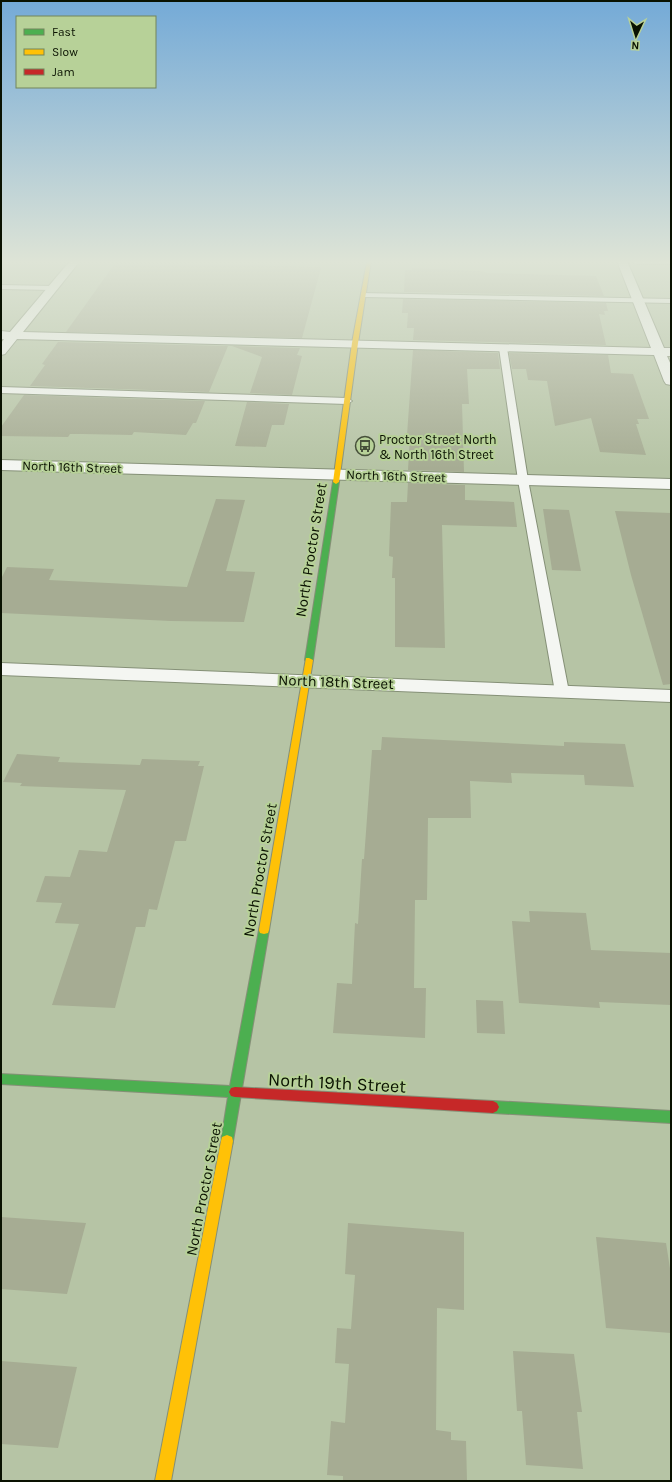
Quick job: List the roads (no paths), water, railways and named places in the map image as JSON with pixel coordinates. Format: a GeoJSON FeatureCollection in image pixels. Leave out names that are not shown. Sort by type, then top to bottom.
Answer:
{"type":"FeatureCollection","features":[{"type":"Feature","properties":{"kind":"street"},"geometry":{"type":"LineString","coordinates":[[1,351],[18,330]]}},
{"type":"Feature","properties":{"kind":"street","name":"North Proctor Street"},"geometry":{"type":"LineString","coordinates":[[163,1481],[236,1093],[306,681],[357,330]]}},
{"type":"Feature","properties":{"kind":"street"},"geometry":{"type":"LineString","coordinates":[[654,330],[665,352],[671,381]]}},
{"type":"Feature","properties":{"kind":"street"},"geometry":{"type":"LineString","coordinates":[[1,335],[665,352]]}},
{"type":"Feature","properties":{"kind":"street","name":"North 16th Street"},"geometry":{"type":"LineString","coordinates":[[1,465],[671,484]]}},
{"type":"Feature","properties":{"kind":"street","name":"North 18th Street"},"geometry":{"type":"LineString","coordinates":[[1,669],[671,696]]}},
{"type":"Feature","properties":{"kind":"street","name":"North 19th Street"},"geometry":{"type":"LineString","coordinates":[[1,1079],[671,1117]]}},
{"type":"Feature","properties":{"kind":"lane"},"geometry":{"type":"LineString","coordinates":[[503,348],[523,480],[562,692]]}},
{"type":"Feature","properties":{"kind":"lane"},"geometry":{"type":"LineString","coordinates":[[1,390],[347,401]]}},
{"type":"Feature","properties":{"kind":"place","name":"Proctor Street North & North 16th Street"},"geometry":{"type":"Point","coordinates":[365,446]}}]}
